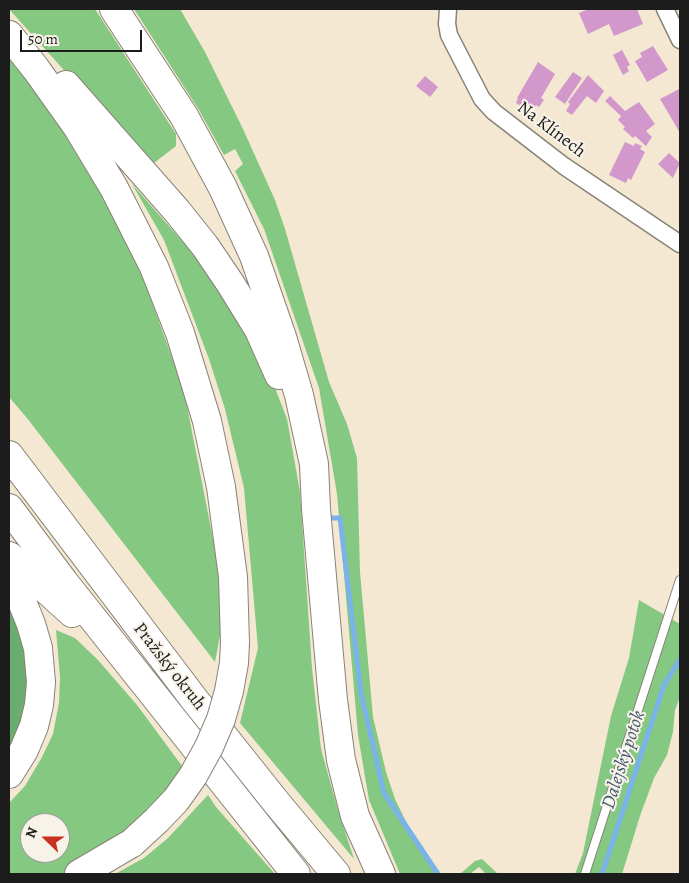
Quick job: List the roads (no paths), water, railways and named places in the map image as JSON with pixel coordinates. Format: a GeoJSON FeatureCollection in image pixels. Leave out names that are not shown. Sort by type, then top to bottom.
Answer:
{"type":"FeatureCollection","features":[{"type":"Feature","properties":{"kind":"highway"},"geometry":{"type":"LineString","coordinates":[[114,9],[184,116],[223,188],[254,256],[273,308],[299,395],[314,464],[316,509],[338,744],[347,789],[355,816],[381,874]]}},
{"type":"Feature","properties":{"kind":"highway"},"geometry":{"type":"LineString","coordinates":[[9,22],[177,211],[205,246],[230,283],[258,330],[286,391],[316,509]]}},
{"type":"Feature","properties":{"kind":"highway"},"geometry":{"type":"LineString","coordinates":[[9,35],[68,113],[114,188],[154,267],[180,333],[207,421],[221,487],[233,568],[234,663],[221,719],[209,747],[193,776],[176,800],[151,826],[132,844],[79,874]]}},
{"type":"Feature","properties":{"kind":"highway","name":"Pražský okruh"},"geometry":{"type":"LineString","coordinates":[[9,455],[200,707],[336,874]]}},
{"type":"Feature","properties":{"kind":"highway","name":"Pražský okruh"},"geometry":{"type":"LineString","coordinates":[[9,508],[64,582],[296,874]]}},
{"type":"Feature","properties":{"kind":"highway"},"geometry":{"type":"LineString","coordinates":[[9,556],[127,662]]}},
{"type":"Feature","properties":{"kind":"highway"},"geometry":{"type":"LineString","coordinates":[[9,578],[31,624],[38,648],[41,682],[39,705],[34,726],[21,755],[9,774]]}},
{"type":"Feature","properties":{"kind":"street","name":"Na Klínech"},"geometry":{"type":"LineString","coordinates":[[448,9],[447,24],[449,35],[482,99],[494,112],[564,166],[680,244]]}},
{"type":"Feature","properties":{"kind":"street"},"geometry":{"type":"LineString","coordinates":[[665,9],[680,40]]}},
{"type":"Feature","properties":{"kind":"lane"},"geometry":{"type":"LineString","coordinates":[[585,874],[680,580]]}},
{"type":"Feature","properties":{"kind":"waterway"},"geometry":{"type":"LineString","coordinates":[[329,518],[340,518],[361,693],[384,793],[438,874]]}},
{"type":"Feature","properties":{"kind":"waterway","name":"Dalejský potok"},"geometry":{"type":"LineString","coordinates":[[602,874],[664,685],[680,659]]}}]}
